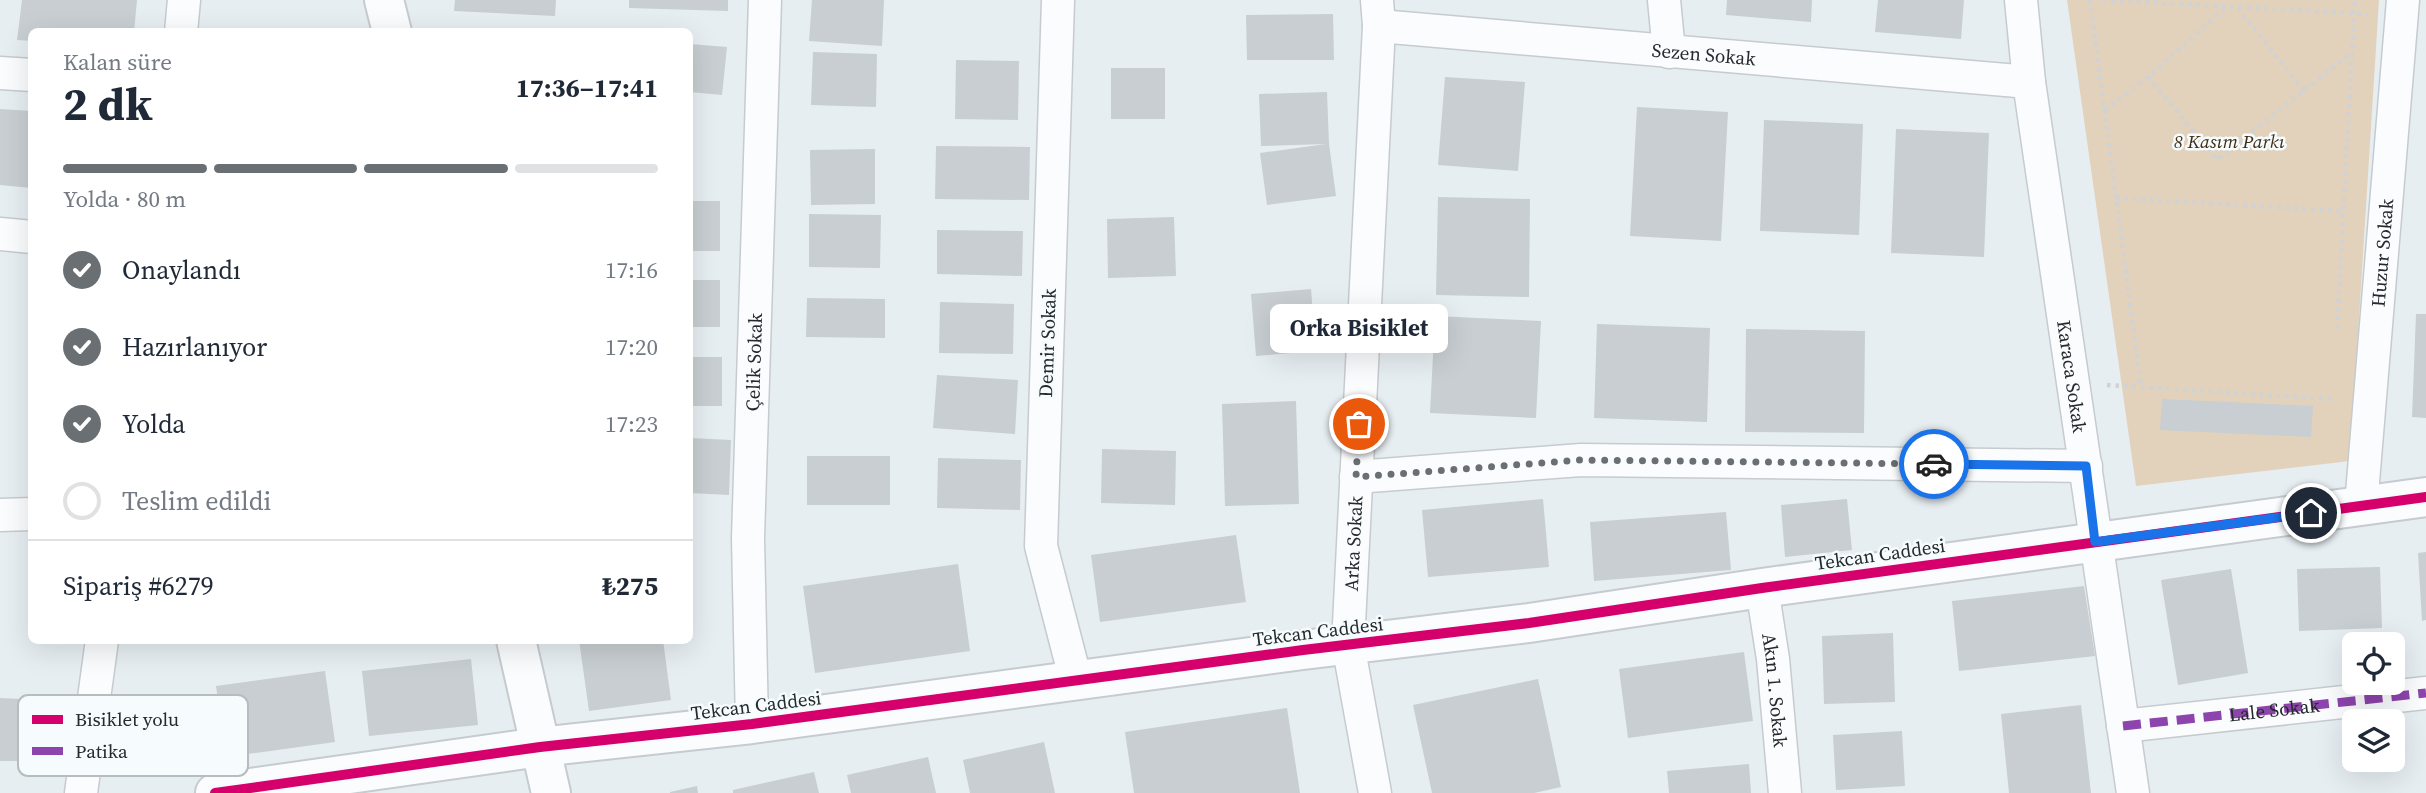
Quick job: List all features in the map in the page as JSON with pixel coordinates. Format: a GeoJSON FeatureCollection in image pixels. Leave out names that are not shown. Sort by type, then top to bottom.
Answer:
{"type":"FeatureCollection","features":[{"type":"Feature","properties":{"kind":"street"},"geometry":{"type":"LineString","coordinates":[[181,28],[184,0]]}},
{"type":"Feature","properties":{"kind":"street"},"geometry":{"type":"LineString","coordinates":[[384,0],[391,28]]}},
{"type":"Feature","properties":{"kind":"street","name":"Çelik Sokak"},"geometry":{"type":"LineString","coordinates":[[752,724],[748,538],[765,0]]}},
{"type":"Feature","properties":{"kind":"street","name":"Demir Sokak"},"geometry":{"type":"LineString","coordinates":[[1058,0],[1041,546],[1076,681]]}},
{"type":"Feature","properties":{"kind":"street"},"geometry":{"type":"LineString","coordinates":[[1664,0],[1669,52]]}},
{"type":"Feature","properties":{"kind":"street","name":"Karaca Sokak"},"geometry":{"type":"LineString","coordinates":[[2021,0],[2029,82],[2133,793]]}},
{"type":"Feature","properties":{"kind":"street","name":"Huzur Sokak"},"geometry":{"type":"LineString","coordinates":[[2361,506],[2408,9]]}},
{"type":"Feature","properties":{"kind":"street","name":"Sezen Sokak"},"geometry":{"type":"LineString","coordinates":[[1378,13],[1669,52],[2029,82]]}},
{"type":"Feature","properties":{"kind":"street","name":"Arka Sokak"},"geometry":{"type":"LineString","coordinates":[[1375,793],[1348,644],[1378,13]]}},
{"type":"Feature","properties":{"kind":"street"},"geometry":{"type":"LineString","coordinates":[[0,73],[28,75]]}},
{"type":"Feature","properties":{"kind":"street"},"geometry":{"type":"LineString","coordinates":[[0,234],[28,237]]}},
{"type":"Feature","properties":{"kind":"street"},"geometry":{"type":"LineString","coordinates":[[1356,477],[1581,460],[2086,466]]}},
{"type":"Feature","properties":{"kind":"street","name":"Tekcan Caddesi"},"geometry":{"type":"LineString","coordinates":[[215,793],[540,747],[752,724],[1348,644],[1529,623],[1762,588],[2426,497]]}},
{"type":"Feature","properties":{"kind":"street"},"geometry":{"type":"LineString","coordinates":[[0,515],[28,514]]}},
{"type":"Feature","properties":{"kind":"street","name":"Akın 1. Sokak"},"geometry":{"type":"LineString","coordinates":[[1762,588],[1773,659],[1785,793]]}},
{"type":"Feature","properties":{"kind":"street"},"geometry":{"type":"LineString","coordinates":[[94,695],[101,644]]}},
{"type":"Feature","properties":{"kind":"street"},"geometry":{"type":"LineString","coordinates":[[517,644],[551,793]]}},
{"type":"Feature","properties":{"kind":"street","name":"Lale Sokak"},"geometry":{"type":"LineString","coordinates":[[2123,726],[2426,693]]}},
{"type":"Feature","properties":{"kind":"path"},"geometry":{"type":"LineString","coordinates":[[2090,0],[2141,387],[2333,399],[2334,385]]}},
{"type":"Feature","properties":{"kind":"path"},"geometry":{"type":"LineString","coordinates":[[2103,0],[2354,13],[2408,9]]}},
{"type":"Feature","properties":{"kind":"path"},"geometry":{"type":"LineString","coordinates":[[2105,111],[2239,0]]}},
{"type":"Feature","properties":{"kind":"path"},"geometry":{"type":"LineString","coordinates":[[2337,332],[2355,0]]}},
{"type":"Feature","properties":{"kind":"path"},"geometry":{"type":"LineString","coordinates":[[2232,7],[2304,91]]}},
{"type":"Feature","properties":{"kind":"path"},"geometry":{"type":"LineString","coordinates":[[2148,77],[2217,160],[2352,52]]}},
{"type":"Feature","properties":{"kind":"path"},"geometry":{"type":"LineString","coordinates":[[2116,198],[2343,211]]}},
{"type":"Feature","properties":{"kind":"green space","name":"8 Kasım Parkı"},"geometry":{"type":"Polygon","coordinates":[[[2067,0],[2379,0],[2350,461],[2136,486],[2067,0]]]}},
{"type":"Feature","properties":{"kind":"building"},"geometry":{"type":"Polygon","coordinates":[[[22,0],[137,0],[134,28],[28,28],[28,41],[17,40],[22,0]]]}},
{"type":"Feature","properties":{"kind":"building"},"geometry":{"type":"Polygon","coordinates":[[[455,0],[556,0],[555,16],[454,11],[455,0]]]}},
{"type":"Feature","properties":{"kind":"building"},"geometry":{"type":"Polygon","coordinates":[[[629,0],[728,0],[728,11],[629,8],[629,0]]]}},
{"type":"Feature","properties":{"kind":"building"},"geometry":{"type":"Polygon","coordinates":[[[812,0],[884,0],[882,46],[809,41],[812,0]]]}},
{"type":"Feature","properties":{"kind":"building"},"geometry":{"type":"Polygon","coordinates":[[[1727,0],[1812,0],[1811,22],[1726,15],[1727,0]]]}},
{"type":"Feature","properties":{"kind":"building"},"geometry":{"type":"Polygon","coordinates":[[[1878,0],[1964,0],[1961,39],[1875,32],[1878,0]]]}},
{"type":"Feature","properties":{"kind":"building"},"geometry":{"type":"Polygon","coordinates":[[[1333,14],[1334,60],[1247,60],[1246,15],[1333,14]]]}},
{"type":"Feature","properties":{"kind":"building"},"geometry":{"type":"Polygon","coordinates":[[[693,44],[727,47],[722,95],[693,92],[693,44]]]}},
{"type":"Feature","properties":{"kind":"building"},"geometry":{"type":"Polygon","coordinates":[[[813,52],[877,54],[876,107],[811,105],[813,52]]]}},
{"type":"Feature","properties":{"kind":"building"},"geometry":{"type":"Polygon","coordinates":[[[956,60],[1019,61],[1018,120],[955,119],[956,60]]]}},
{"type":"Feature","properties":{"kind":"building"},"geometry":{"type":"Polygon","coordinates":[[[1111,68],[1165,68],[1165,119],[1111,119],[1111,68]]]}},
{"type":"Feature","properties":{"kind":"building"},"geometry":{"type":"Polygon","coordinates":[[[1445,77],[1525,82],[1518,171],[1438,165],[1445,77]]]}},
{"type":"Feature","properties":{"kind":"building"},"geometry":{"type":"Polygon","coordinates":[[[1327,92],[1329,144],[1336,196],[1267,205],[1260,153],[1326,144],[1261,146],[1259,94],[1327,92]]]}},
{"type":"Feature","properties":{"kind":"building"},"geometry":{"type":"Polygon","coordinates":[[[1637,107],[1728,112],[1721,241],[1630,236],[1637,107]]]}},
{"type":"Feature","properties":{"kind":"building"},"geometry":{"type":"Polygon","coordinates":[[[0,109],[28,111],[28,188],[0,185],[0,109]]]}},
{"type":"Feature","properties":{"kind":"building"},"geometry":{"type":"Polygon","coordinates":[[[1764,120],[1863,124],[1859,235],[1760,231],[1764,120]]]}},
{"type":"Feature","properties":{"kind":"building"},"geometry":{"type":"Polygon","coordinates":[[[1896,129],[1989,133],[1984,257],[1891,253],[1896,129]]]}},
{"type":"Feature","properties":{"kind":"building"},"geometry":{"type":"Polygon","coordinates":[[[936,146],[1030,147],[1029,200],[935,199],[936,146]]]}},
{"type":"Feature","properties":{"kind":"building"},"geometry":{"type":"Polygon","coordinates":[[[875,149],[875,204],[811,205],[810,150],[875,149]]]}},
{"type":"Feature","properties":{"kind":"building"},"geometry":{"type":"Polygon","coordinates":[[[1438,197],[1530,199],[1529,297],[1436,295],[1438,197]]]}},
{"type":"Feature","properties":{"kind":"building"},"geometry":{"type":"Polygon","coordinates":[[[693,201],[720,201],[720,251],[693,251],[693,201]]]}},
{"type":"Feature","properties":{"kind":"building"},"geometry":{"type":"Polygon","coordinates":[[[809,214],[881,215],[880,268],[809,267],[809,214]]]}},
{"type":"Feature","properties":{"kind":"building"},"geometry":{"type":"Polygon","coordinates":[[[1174,217],[1176,276],[1108,278],[1107,219],[1174,217]]]}},
{"type":"Feature","properties":{"kind":"building"},"geometry":{"type":"Polygon","coordinates":[[[937,230],[1023,231],[1022,276],[937,274],[937,230]]]}},
{"type":"Feature","properties":{"kind":"building"},"geometry":{"type":"Polygon","coordinates":[[[693,280],[720,280],[720,327],[693,327],[693,280]]]}},
{"type":"Feature","properties":{"kind":"building"},"geometry":{"type":"Polygon","coordinates":[[[1311,289],[1316,351],[1256,356],[1251,294],[1311,289]]]}},
{"type":"Feature","properties":{"kind":"building"},"geometry":{"type":"Polygon","coordinates":[[[807,298],[885,299],[885,338],[806,337],[807,298]]]}},
{"type":"Feature","properties":{"kind":"building"},"geometry":{"type":"Polygon","coordinates":[[[940,302],[1014,304],[1013,354],[939,353],[940,302]]]}},
{"type":"Feature","properties":{"kind":"building"},"geometry":{"type":"Polygon","coordinates":[[[2416,314],[2426,314],[2426,418],[2412,417],[2416,314]]]}},
{"type":"Feature","properties":{"kind":"building"},"geometry":{"type":"Polygon","coordinates":[[[1435,316],[1541,321],[1536,418],[1430,413],[1435,316]]]}},
{"type":"Feature","properties":{"kind":"building"},"geometry":{"type":"Polygon","coordinates":[[[1597,324],[1710,328],[1707,422],[1594,418],[1597,324]]]}},
{"type":"Feature","properties":{"kind":"building"},"geometry":{"type":"Polygon","coordinates":[[[1746,329],[1865,331],[1864,433],[1745,432],[1746,329]]]}},
{"type":"Feature","properties":{"kind":"building"},"geometry":{"type":"Polygon","coordinates":[[[693,357],[722,357],[722,406],[693,406],[693,357]]]}},
{"type":"Feature","properties":{"kind":"building"},"geometry":{"type":"Polygon","coordinates":[[[937,375],[1018,380],[1015,434],[933,428],[937,375]]]}},
{"type":"Feature","properties":{"kind":"building"},"geometry":{"type":"Polygon","coordinates":[[[2162,399],[2313,406],[2311,437],[2160,430],[2162,399]]]}},
{"type":"Feature","properties":{"kind":"building"},"geometry":{"type":"Polygon","coordinates":[[[1296,401],[1299,504],[1225,506],[1222,404],[1296,401]]]}},
{"type":"Feature","properties":{"kind":"building"},"geometry":{"type":"Polygon","coordinates":[[[693,438],[731,440],[729,495],[693,493],[693,438]]]}},
{"type":"Feature","properties":{"kind":"building"},"geometry":{"type":"Polygon","coordinates":[[[1102,449],[1176,451],[1175,505],[1101,503],[1102,449]]]}},
{"type":"Feature","properties":{"kind":"building"},"geometry":{"type":"Polygon","coordinates":[[[807,456],[890,456],[890,505],[807,505],[807,456]]]}},
{"type":"Feature","properties":{"kind":"building"},"geometry":{"type":"Polygon","coordinates":[[[938,458],[1021,460],[1020,510],[937,508],[938,458]]]}},
{"type":"Feature","properties":{"kind":"building"},"geometry":{"type":"Polygon","coordinates":[[[1543,499],[1549,567],[1428,577],[1422,510],[1543,499]]]}},
{"type":"Feature","properties":{"kind":"building"},"geometry":{"type":"Polygon","coordinates":[[[1847,499],[1852,550],[1785,557],[1781,505],[1847,499]]]}},
{"type":"Feature","properties":{"kind":"building"},"geometry":{"type":"Polygon","coordinates":[[[1726,512],[1731,570],[1594,581],[1590,522],[1726,512]]]}},
{"type":"Feature","properties":{"kind":"building"},"geometry":{"type":"Polygon","coordinates":[[[1236,535],[1246,602],[1100,622],[1091,555],[1236,535]]]}},
{"type":"Feature","properties":{"kind":"building"},"geometry":{"type":"Polygon","coordinates":[[[2426,552],[2426,620],[2422,621],[2418,553],[2426,552]]]}},
{"type":"Feature","properties":{"kind":"building"},"geometry":{"type":"Polygon","coordinates":[[[958,564],[970,651],[815,673],[803,586],[958,564]]]}},
{"type":"Feature","properties":{"kind":"building"},"geometry":{"type":"Polygon","coordinates":[[[2380,567],[2382,628],[2299,631],[2297,569],[2380,567]]]}},
{"type":"Feature","properties":{"kind":"building"},"geometry":{"type":"Polygon","coordinates":[[[2231,569],[2248,673],[2178,685],[2161,580],[2231,569]]]}},
{"type":"Feature","properties":{"kind":"building"},"geometry":{"type":"Polygon","coordinates":[[[2084,586],[2095,656],[1959,671],[1952,601],[2084,586]]]}},
{"type":"Feature","properties":{"kind":"building"},"geometry":{"type":"Polygon","coordinates":[[[1893,633],[1895,702],[1824,704],[1822,636],[1893,633]]]}},
{"type":"Feature","properties":{"kind":"building"},"geometry":{"type":"Polygon","coordinates":[[[580,644],[664,644],[671,700],[589,711],[580,644]]]}},
{"type":"Feature","properties":{"kind":"building"},"geometry":{"type":"Polygon","coordinates":[[[1744,652],[1753,721],[1628,738],[1619,669],[1744,652]]]}},
{"type":"Feature","properties":{"kind":"building"},"geometry":{"type":"Polygon","coordinates":[[[471,659],[478,725],[369,736],[362,671],[471,659]]]}},
{"type":"Feature","properties":{"kind":"building"},"geometry":{"type":"Polygon","coordinates":[[[325,671],[335,742],[248,754],[248,695],[217,695],[216,686],[325,671]]]}},
{"type":"Feature","properties":{"kind":"building"},"geometry":{"type":"Polygon","coordinates":[[[1538,679],[1561,787],[1534,793],[1432,793],[1413,705],[1538,679]]]}},
{"type":"Feature","properties":{"kind":"building"},"geometry":{"type":"Polygon","coordinates":[[[0,698],[18,699],[18,761],[0,761],[0,698]]]}},
{"type":"Feature","properties":{"kind":"building"},"geometry":{"type":"Polygon","coordinates":[[[2081,705],[2091,793],[2009,793],[2001,714],[2081,705]]]}},
{"type":"Feature","properties":{"kind":"building"},"geometry":{"type":"Polygon","coordinates":[[[1287,708],[1300,793],[1134,793],[1125,732],[1287,708]]]}},
{"type":"Feature","properties":{"kind":"building"},"geometry":{"type":"Polygon","coordinates":[[[1902,731],[1905,786],[1836,790],[1833,735],[1902,731]]]}},
{"type":"Feature","properties":{"kind":"building"},"geometry":{"type":"Polygon","coordinates":[[[1044,742],[1055,793],[970,793],[963,760],[1044,742]]]}},
{"type":"Feature","properties":{"kind":"building"},"geometry":{"type":"Polygon","coordinates":[[[928,757],[936,793],[851,793],[847,775],[928,757]]]}},
{"type":"Feature","properties":{"kind":"building"},"geometry":{"type":"Polygon","coordinates":[[[1749,764],[1751,793],[1669,793],[1667,771],[1749,764]]]}},
{"type":"Feature","properties":{"kind":"building"},"geometry":{"type":"Polygon","coordinates":[[[814,772],[819,793],[733,793],[733,790],[814,772]]]}},
{"type":"Feature","properties":{"kind":"building"},"geometry":{"type":"Polygon","coordinates":[[[697,786],[698,793],[670,793],[670,792],[697,786]]]}},
{"type":"Feature","properties":{"kind":"marked path"},"geometry":{"type":"LineString","coordinates":[[2123,726],[2426,693]]}},
{"type":"Feature","properties":{"kind":"cycle path"},"geometry":{"type":"LineString","coordinates":[[215,793],[540,747],[752,724],[1303,650],[1529,623],[1762,588],[2426,497]]}},
{"type":"Feature","properties":{"kind":"way so far"},"geometry":{"type":"LineString","coordinates":[[1359,424],[1356,477],[1581,460],[1934,464]]}},
{"type":"Feature","properties":{"kind":"place","name":"Orka Bisiklet"},"geometry":{"type":"Point","coordinates":[1359,424]}},
{"type":"Feature","properties":{"kind":"route"},"geometry":{"type":"LineString","coordinates":[[1934,464],[2086,466],[2095,542],[2311,513]]}}]}
